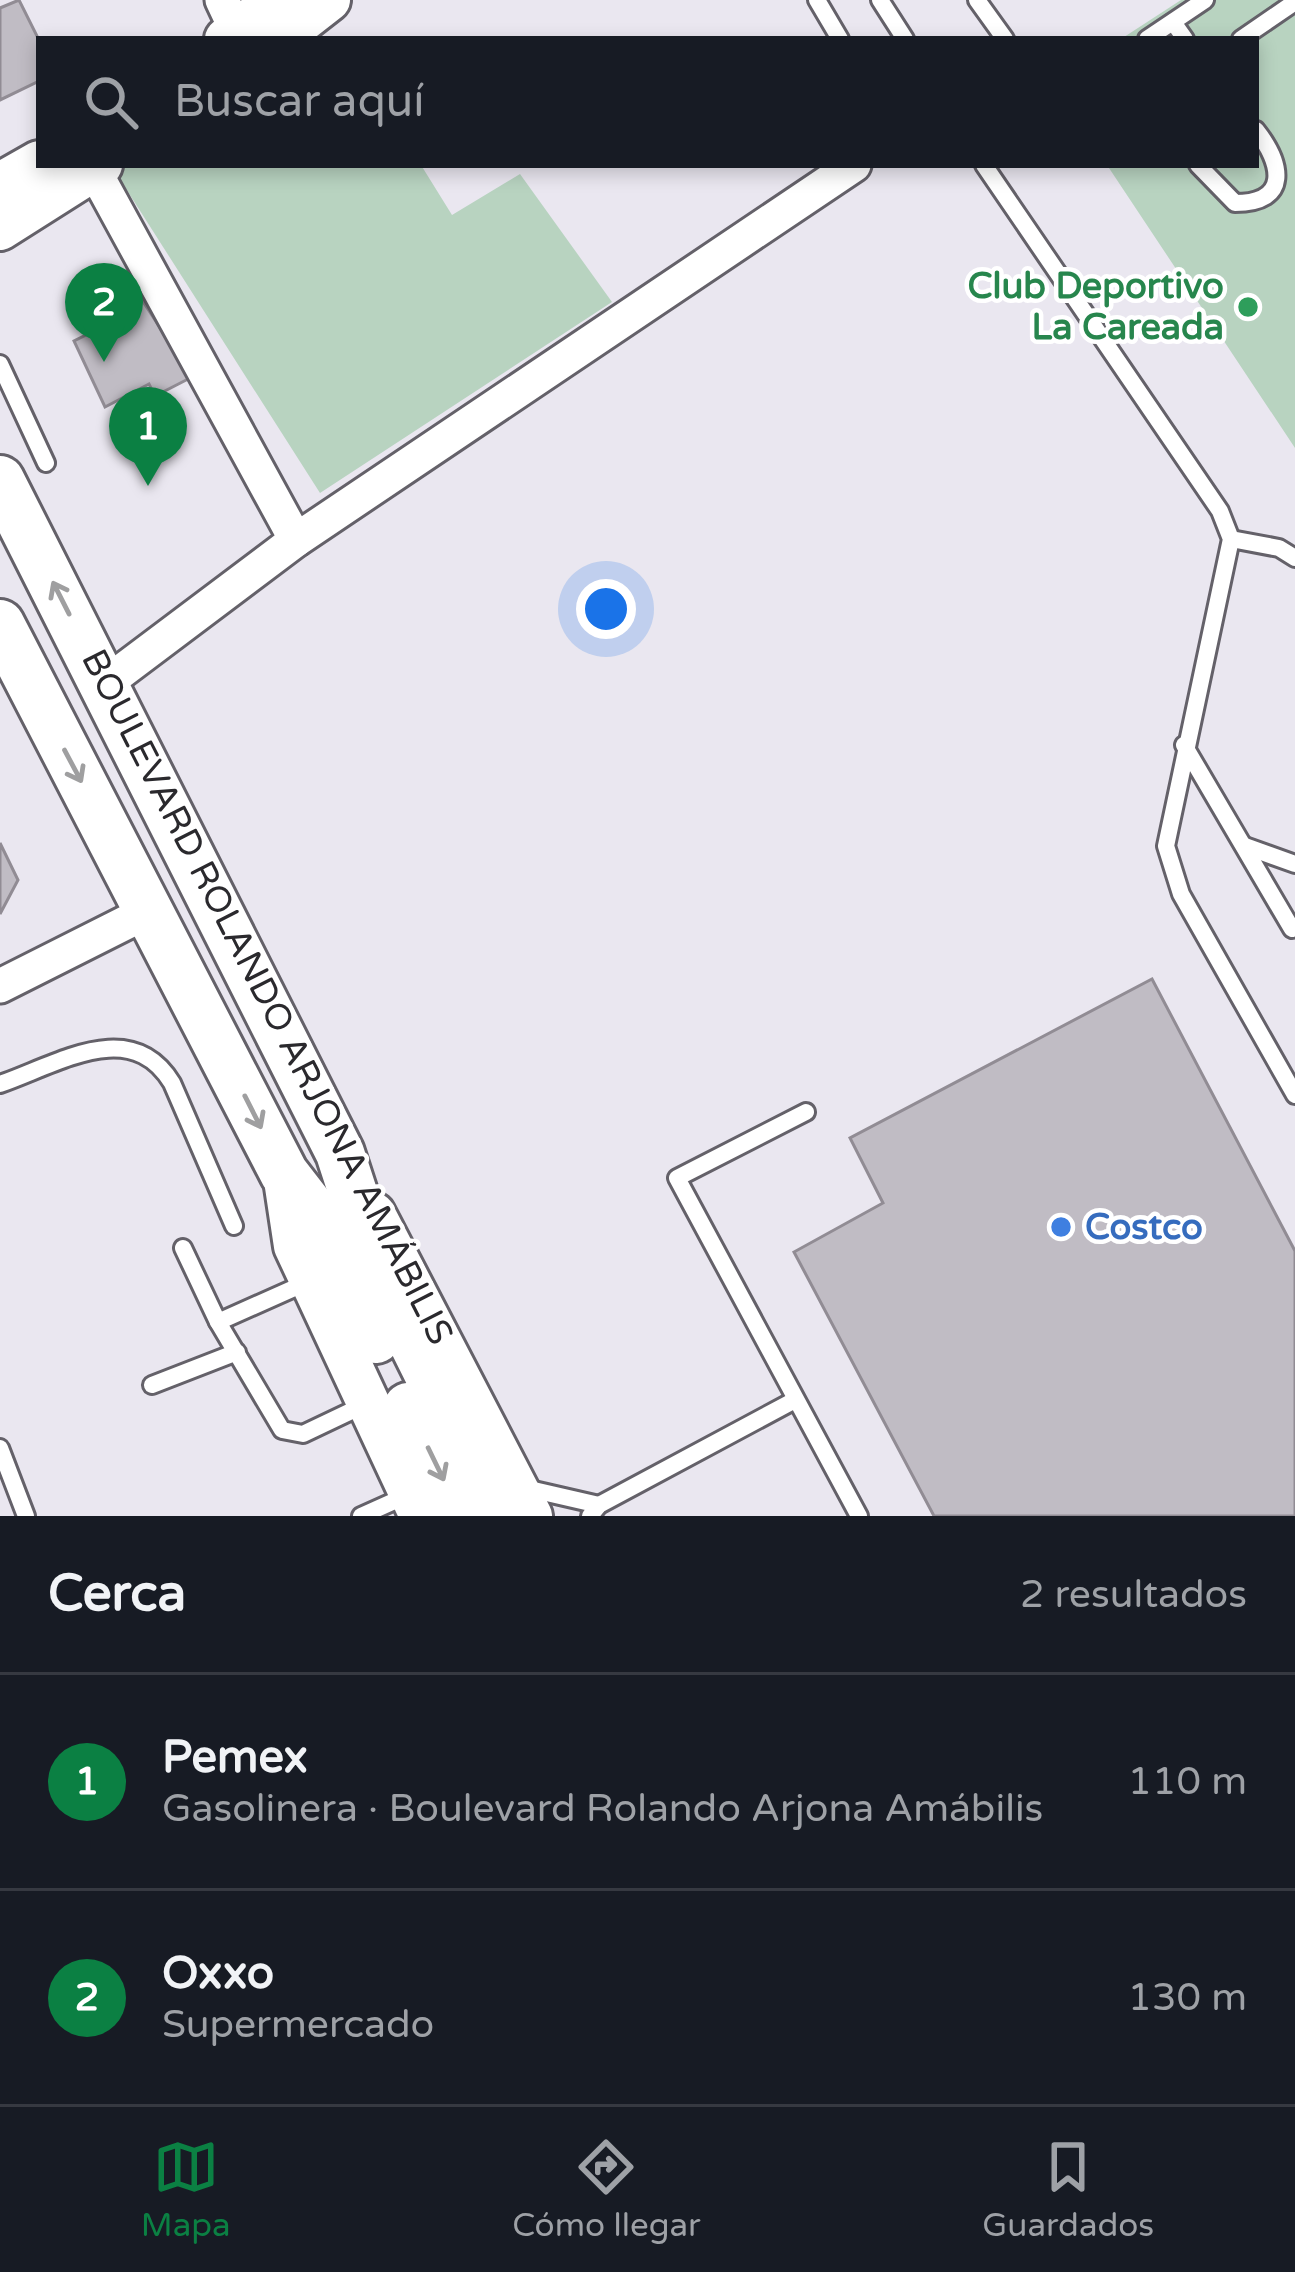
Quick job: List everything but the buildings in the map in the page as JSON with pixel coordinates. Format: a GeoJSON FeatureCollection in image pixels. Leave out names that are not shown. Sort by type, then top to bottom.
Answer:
{"type":"FeatureCollection","features":[{"type":"Feature","properties":{"kind":"main road","name":"BOULEVARD ROLANDO ARJONA AMÁBILIS"},"geometry":{"type":"LineString","coordinates":[[0,480],[340,1153]]}},
{"type":"Feature","properties":{"kind":"main road","name":"BOULEVARD ROLANDO ARJONA AMÁBILIS"},"geometry":{"type":"LineString","coordinates":[[0,624],[284,1173],[315,1213],[461,1516]]}},
{"type":"Feature","properties":{"kind":"main road"},"geometry":{"type":"LineString","coordinates":[[340,1153],[346,1280]]}},
{"type":"Feature","properties":{"kind":"main road","name":"BOULEVARD ROLANDO ARJONA AMÁBILIS"},"geometry":{"type":"LineString","coordinates":[[346,1280],[499,1516]]}},
{"type":"Feature","properties":{"kind":"street"},"geometry":{"type":"LineString","coordinates":[[228,24],[276,0]]}},
{"type":"Feature","properties":{"kind":"street"},"geometry":{"type":"LineString","coordinates":[[283,36],[329,0]]}},
{"type":"Feature","properties":{"kind":"street"},"geometry":{"type":"LineString","coordinates":[[0,184],[36,164]]}},
{"type":"Feature","properties":{"kind":"street"},"geometry":{"type":"LineString","coordinates":[[0,229],[98,168],[296,540]]}},
{"type":"Feature","properties":{"kind":"street"},"geometry":{"type":"LineString","coordinates":[[106,683],[296,540],[850,168]]}},
{"type":"Feature","properties":{"kind":"street"},"geometry":{"type":"LineString","coordinates":[[0,986],[151,910]]}},
{"type":"Feature","properties":{"kind":"street","name":"BOULEVARD ROLANDO ARJONA AMÁBILIS"},"geometry":{"type":"LineString","coordinates":[[340,1153],[532,1516]]}},
{"type":"Feature","properties":{"kind":"street"},"geometry":{"type":"LineString","coordinates":[[346,1280],[367,1404],[416,1505]]}},
{"type":"Feature","properties":{"kind":"lane"},"geometry":{"type":"LineString","coordinates":[[818,0],[838,36]]}},
{"type":"Feature","properties":{"kind":"lane"},"geometry":{"type":"LineString","coordinates":[[880,0],[903,36]]}},
{"type":"Feature","properties":{"kind":"lane"},"geometry":{"type":"LineString","coordinates":[[977,0],[1002,36]]}},
{"type":"Feature","properties":{"kind":"lane"},"geometry":{"type":"LineString","coordinates":[[1152,36],[1205,0]]}},
{"type":"Feature","properties":{"kind":"lane"},"geometry":{"type":"LineString","coordinates":[[1244,36],[1295,2]]}},
{"type":"Feature","properties":{"kind":"lane"},"geometry":{"type":"LineString","coordinates":[[1173,22],[1183,36]]}},
{"type":"Feature","properties":{"kind":"lane"},"geometry":{"type":"LineString","coordinates":[[1201,168],[1235,203],[1253,203],[1270,194],[1278,180],[1276,163],[1259,135]]}},
{"type":"Feature","properties":{"kind":"lane"},"geometry":{"type":"LineString","coordinates":[[986,168],[1220,511],[1231,539],[1167,825],[1168,866],[1295,1095]]}},
{"type":"Feature","properties":{"kind":"lane"},"geometry":{"type":"LineString","coordinates":[[0,364],[46,464]]}},
{"type":"Feature","properties":{"kind":"lane"},"geometry":{"type":"LineString","coordinates":[[1231,539],[1279,548],[1295,558]]}},
{"type":"Feature","properties":{"kind":"lane"},"geometry":{"type":"LineString","coordinates":[[1184,745],[1292,929]]}},
{"type":"Feature","properties":{"kind":"lane"},"geometry":{"type":"LineString","coordinates":[[1245,846],[1295,864]]}},
{"type":"Feature","properties":{"kind":"lane"},"geometry":{"type":"LineString","coordinates":[[0,1084],[89,1053],[124,1045],[140,1049],[160,1063],[172,1083],[234,1226]]}},
{"type":"Feature","properties":{"kind":"lane"},"geometry":{"type":"LineString","coordinates":[[806,1112],[677,1178],[859,1516]]}},
{"type":"Feature","properties":{"kind":"lane"},"geometry":{"type":"LineString","coordinates":[[183,1248],[218,1322],[290,1436],[314,1431],[367,1404]]}},
{"type":"Feature","properties":{"kind":"lane"},"geometry":{"type":"LineString","coordinates":[[218,1322],[346,1280]]}},
{"type":"Feature","properties":{"kind":"lane"},"geometry":{"type":"LineString","coordinates":[[152,1385],[237,1352]]}},
{"type":"Feature","properties":{"kind":"lane"},"geometry":{"type":"LineString","coordinates":[[508,1466],[527,1491],[594,1511],[795,1400]]}},
{"type":"Feature","properties":{"kind":"lane"},"geometry":{"type":"LineString","coordinates":[[0,1448],[26,1516]]}},
{"type":"Feature","properties":{"kind":"lane"},"geometry":{"type":"LineString","coordinates":[[361,1516],[416,1505]]}},
{"type":"Feature","properties":{"kind":"green space","name":"Club Deportivo La Careada"},"geometry":{"type":"Polygon","coordinates":[[[1181,0],[1295,0],[1295,448],[1109,168],[1259,168],[1259,36],[1126,36],[1181,0]]]}},
{"type":"Feature","properties":{"kind":"green space"},"geometry":{"type":"Polygon","coordinates":[[[423,168],[452,215],[520,174],[612,302],[320,493],[114,170],[423,168]]]}},
{"type":"Feature","properties":{"kind":"place","name":"Club Deportivo La Careada"},"geometry":{"type":"Point","coordinates":[1248,307]}},
{"type":"Feature","properties":{"kind":"place","name":"Oxxo"},"geometry":{"type":"Point","coordinates":[104,362]}},
{"type":"Feature","properties":{"kind":"place","name":"Pemex"},"geometry":{"type":"Point","coordinates":[148,486]}},
{"type":"Feature","properties":{"kind":"place","name":"Costco"},"geometry":{"type":"Point","coordinates":[1061,1227]}}]}
